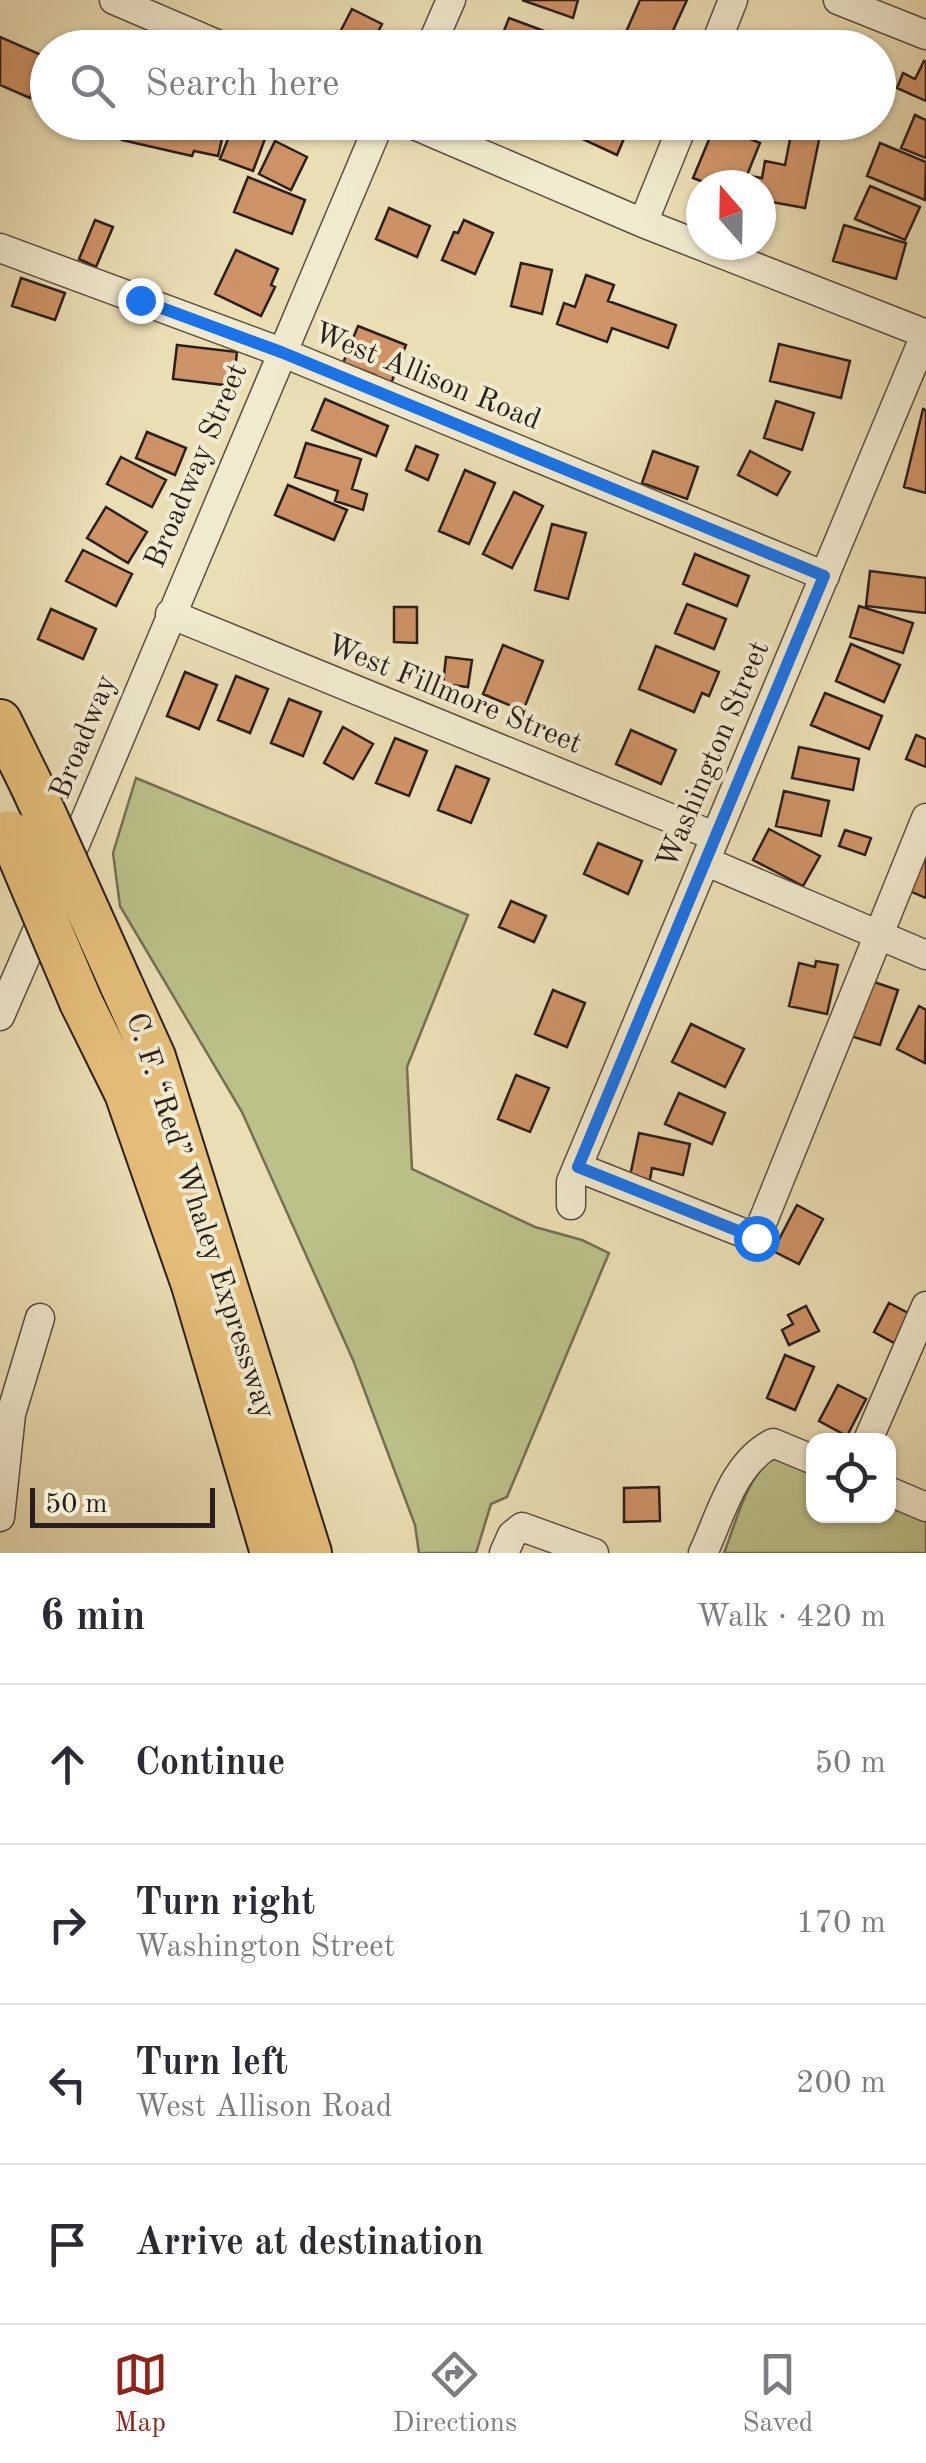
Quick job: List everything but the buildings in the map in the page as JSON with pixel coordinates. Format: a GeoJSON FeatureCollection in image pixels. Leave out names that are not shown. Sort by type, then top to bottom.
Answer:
{"type":"FeatureCollection","features":[{"type":"Feature","properties":{"kind":"highway","name":"C. F. “Red” Whaley Expressway"},"geometry":{"type":"LineString","coordinates":[[0,721],[14,811],[82,1002],[126,1093],[193,1285],[272,1553]]}},
{"type":"Feature","properties":{"kind":"highway","name":"C. F. “Red” Whaley Expressway"},"geometry":{"type":"LineString","coordinates":[[14,811],[121,984],[154,1058],[310,1553]]}},
{"type":"Feature","properties":{"kind":"street"},"geometry":{"type":"LineString","coordinates":[[114,0],[184,30]]}},
{"type":"Feature","properties":{"kind":"street"},"geometry":{"type":"LineString","coordinates":[[438,30],[451,0]]}},
{"type":"Feature","properties":{"kind":"street"},"geometry":{"type":"LineString","coordinates":[[721,30],[733,0]]}},
{"type":"Feature","properties":{"kind":"street"},"geometry":{"type":"LineString","coordinates":[[838,0],[926,35]]}},
{"type":"Feature","properties":{"kind":"street","name":"Broadway Street"},"geometry":{"type":"LineString","coordinates":[[170,614],[372,140]]}},
{"type":"Feature","properties":{"kind":"street"},"geometry":{"type":"LineString","coordinates":[[449,140],[643,223],[926,333]]}},
{"type":"Feature","properties":{"kind":"street"},"geometry":{"type":"LineString","coordinates":[[643,223],[677,140]]}},
{"type":"Feature","properties":{"kind":"street","name":"West Allison Road"},"geometry":{"type":"LineString","coordinates":[[0,248],[281,352],[824,576]]}},
{"type":"Feature","properties":{"kind":"street","name":"Washington Street"},"geometry":{"type":"LineString","coordinates":[[570,1205],[571,1182],[926,333]]}},
{"type":"Feature","properties":{"kind":"street","name":"West Fillmore Street"},"geometry":{"type":"LineString","coordinates":[[170,614],[709,848],[926,955]]}},
{"type":"Feature","properties":{"kind":"street","name":"Broadway"},"geometry":{"type":"LineString","coordinates":[[0,1016],[170,614]]}},
{"type":"Feature","properties":{"kind":"street"},"geometry":{"type":"LineString","coordinates":[[578,1167],[756,1238],[926,818]]}},
{"type":"Feature","properties":{"kind":"street"},"geometry":{"type":"LineString","coordinates":[[871,1433],[926,1306]]}},
{"type":"Feature","properties":{"kind":"street"},"geometry":{"type":"LineString","coordinates":[[0,1517],[4,1431],[40,1318]]}},
{"type":"Feature","properties":{"kind":"street"},"geometry":{"type":"LineString","coordinates":[[703,1553],[743,1466],[756,1452],[773,1443],[806,1457]]}},
{"type":"Feature","properties":{"kind":"street"},"geometry":{"type":"LineString","coordinates":[[896,1495],[926,1507]]}},
{"type":"Feature","properties":{"kind":"street"},"geometry":{"type":"LineString","coordinates":[[504,1553],[512,1535],[522,1528],[594,1553]]}},
{"type":"Feature","properties":{"kind":"green space"},"geometry":{"type":"Polygon","coordinates":[[[136,778],[468,915],[407,1067],[412,1169],[535,1227],[582,1240],[609,1253],[507,1497],[491,1504],[476,1553],[419,1553],[415,1525],[353,1360],[242,1112],[120,906],[113,853],[136,778]]]}},
{"type":"Feature","properties":{"kind":"green space"},"geometry":{"type":"Polygon","coordinates":[[[777,1457],[806,1466],[806,1523],[896,1523],[896,1502],[926,1515],[926,1553],[724,1553],[751,1485],[767,1463],[777,1457]]]}},
{"type":"Feature","properties":{"kind":"route"},"geometry":{"type":"LineString","coordinates":[[140,300],[281,352],[824,576],[578,1167],[756,1238]]}}]}
